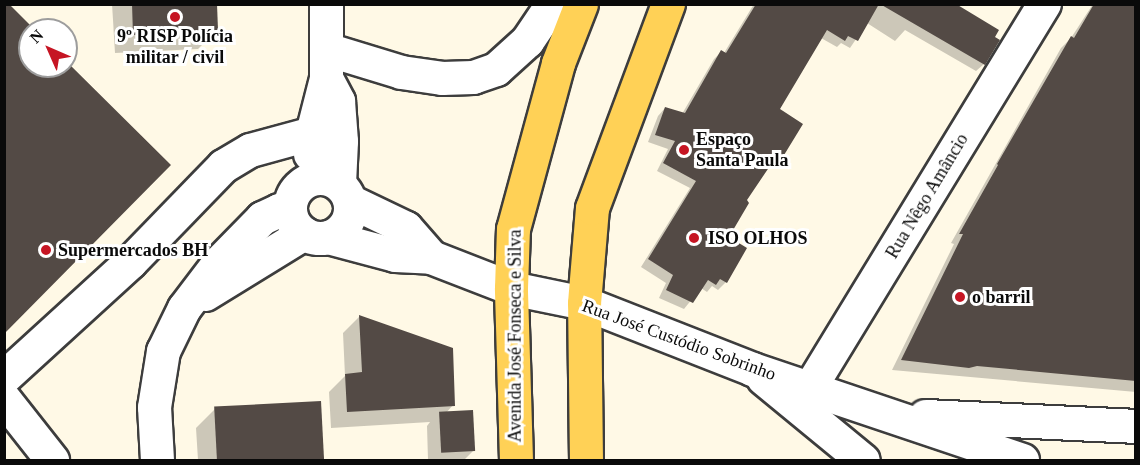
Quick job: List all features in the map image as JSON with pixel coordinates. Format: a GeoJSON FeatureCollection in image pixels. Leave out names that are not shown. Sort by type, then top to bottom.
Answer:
{"type":"FeatureCollection","features":[{"type":"Feature","properties":{"kind":"main road","name":"Avenida José Fonseca e Silva"},"geometry":{"type":"LineString","coordinates":[[516,460],[511,288],[513,229],[558,63],[580,4]]}},
{"type":"Feature","properties":{"kind":"main road"},"geometry":{"type":"LineString","coordinates":[[586,460],[584,303],[592,208],[668,4]]}},
{"type":"Feature","properties":{"kind":"street"},"geometry":{"type":"LineString","coordinates":[[319,203],[312,133],[326,63],[326,4]]}},
{"type":"Feature","properties":{"kind":"street"},"geometry":{"type":"LineString","coordinates":[[326,63],[442,78],[473,76],[496,69],[527,40],[552,4]]}},
{"type":"Feature","properties":{"kind":"street","name":"Rua Nêgo Amâncio"},"geometry":{"type":"LineString","coordinates":[[810,387],[1044,4]]}},
{"type":"Feature","properties":{"kind":"street"},"geometry":{"type":"LineString","coordinates":[[319,203],[341,141],[338,101],[326,63]]}},
{"type":"Feature","properties":{"kind":"street"},"geometry":{"type":"LineString","coordinates":[[4,377],[130,262],[223,166],[250,150],[312,133]]}},
{"type":"Feature","properties":{"kind":"street"},"geometry":{"type":"LineString","coordinates":[[157,460],[154,407],[163,351],[183,308],[218,263],[262,218],[279,210],[319,203]]}},
{"type":"Feature","properties":{"kind":"street","name":"Rua José Custódio Sobrinho"},"geometry":{"type":"LineString","coordinates":[[319,203],[406,228],[431,257],[511,288],[584,303],[752,369],[1022,460]]}},
{"type":"Feature","properties":{"kind":"street"},"geometry":{"type":"LineString","coordinates":[[752,369],[863,460]]}},
{"type":"Feature","properties":{"kind":"street"},"geometry":{"type":"LineString","coordinates":[[4,399],[52,460]]}},
{"type":"Feature","properties":{"kind":"street"},"geometry":{"type":"LineString","coordinates":[[884,414],[1136,426]]}},
{"type":"Feature","properties":{"kind":"building","name":"Supermercados BH"},"geometry":{"type":"Polygon","coordinates":[[[4,4],[9,4],[23,18],[18,18],[18,78],[78,78],[78,73],[171,165],[4,334],[4,4]]]}},
{"type":"Feature","properties":{"kind":"building","name":"9º RISP Polícia militar / civil"},"geometry":{"type":"Polygon","coordinates":[[[132,4],[217,4],[218,30],[133,35],[132,4]]]}},
{"type":"Feature","properties":{"kind":"building"},"geometry":{"type":"Polygon","coordinates":[[[756,4],[879,4],[858,41],[848,36],[845,41],[827,30],[780,109],[803,124],[781,160],[776,157],[747,200],[749,203],[729,237],[747,248],[727,283],[720,279],[716,285],[708,280],[693,303],[666,290],[673,275],[648,259],[696,181],[663,163],[675,141],[655,135],[665,107],[685,113],[721,50],[726,53],[756,4]]]}},
{"type":"Feature","properties":{"kind":"building"},"geometry":{"type":"Polygon","coordinates":[[[880,4],[956,4],[999,30],[995,37],[1000,40],[985,65],[880,4]]]}},
{"type":"Feature","properties":{"kind":"building"},"geometry":{"type":"Polygon","coordinates":[[[1094,4],[1136,4],[1136,381],[977,366],[969,368],[901,360],[963,234],[959,234],[1071,36],[1074,38],[1094,4]]]}},
{"type":"Feature","properties":{"kind":"building"},"geometry":{"type":"Polygon","coordinates":[[[359,315],[453,348],[455,406],[347,412],[345,374],[362,372],[359,315]]]}},
{"type":"Feature","properties":{"kind":"building"},"geometry":{"type":"Polygon","coordinates":[[[321,401],[324,460],[217,460],[214,407],[321,401]]]}},
{"type":"Feature","properties":{"kind":"building"},"geometry":{"type":"Polygon","coordinates":[[[473,410],[475,451],[441,453],[439,412],[473,410]]]}},
{"type":"Feature","properties":{"kind":"place","name":"9º RISP Polícia militar / civil"},"geometry":{"type":"Point","coordinates":[175,17]}},
{"type":"Feature","properties":{"kind":"place","name":"Espaço Santa Paula"},"geometry":{"type":"Point","coordinates":[684,150]}},
{"type":"Feature","properties":{"kind":"place","name":"ISO OLHOS"},"geometry":{"type":"Point","coordinates":[694,238]}},
{"type":"Feature","properties":{"kind":"place","name":"Supermercados BH"},"geometry":{"type":"Point","coordinates":[46,250]}},
{"type":"Feature","properties":{"kind":"place","name":"o barril"},"geometry":{"type":"Point","coordinates":[960,297]}}]}
